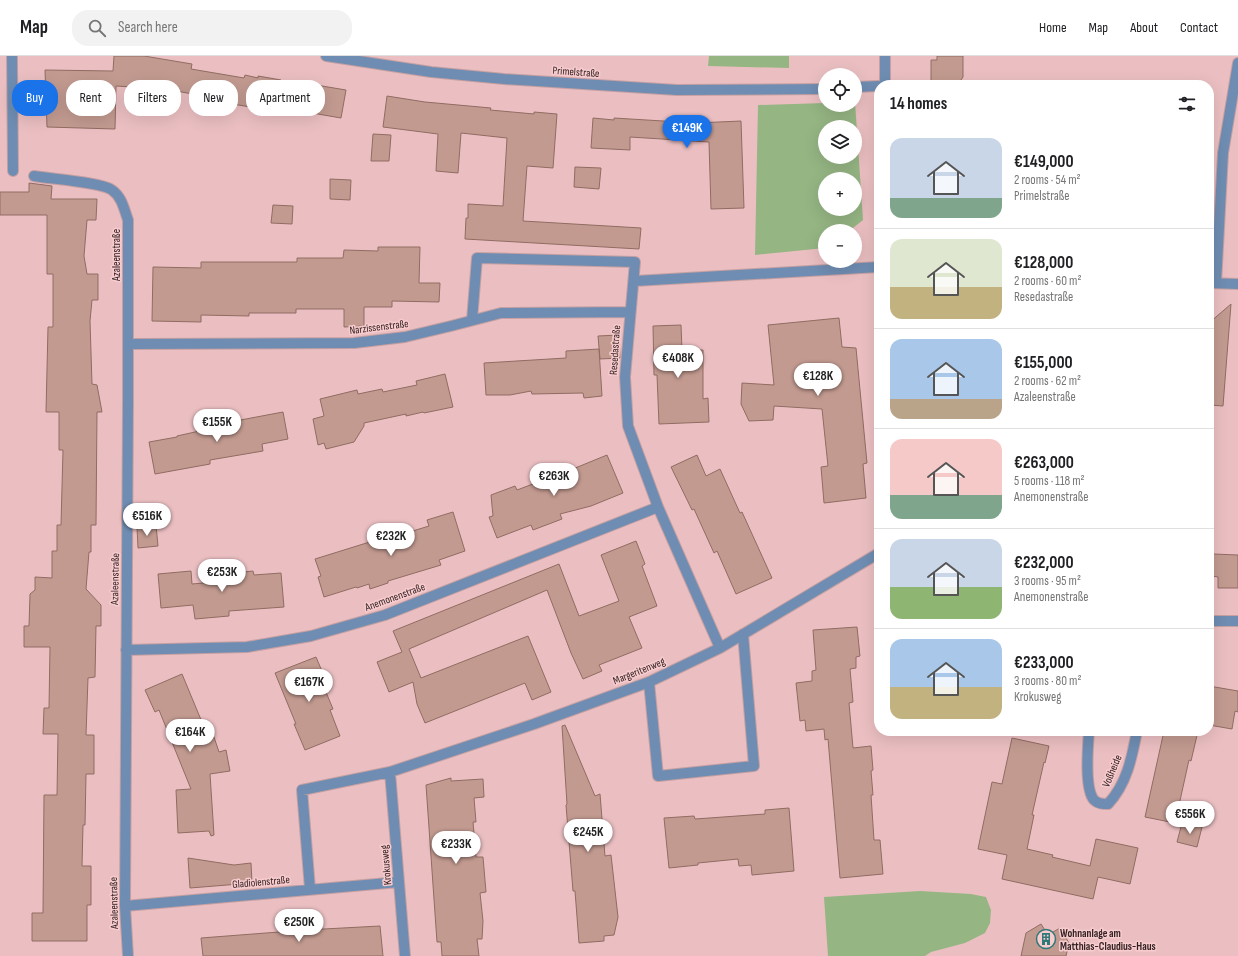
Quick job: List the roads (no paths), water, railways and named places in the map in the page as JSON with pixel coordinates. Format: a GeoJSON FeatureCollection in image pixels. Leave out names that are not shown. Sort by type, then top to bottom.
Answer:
{"type":"FeatureCollection","features":[{"type":"Feature","properties":{"kind":"street"},"geometry":{"type":"LineString","coordinates":[[12,56],[13,171]]}},
{"type":"Feature","properties":{"kind":"street","name":"Primelstraße"},"geometry":{"type":"LineString","coordinates":[[326,56],[431,72],[504,79],[677,90],[818,89]]}},
{"type":"Feature","properties":{"kind":"street"},"geometry":{"type":"LineString","coordinates":[[885,56],[885,80]]}},
{"type":"Feature","properties":{"kind":"street"},"geometry":{"type":"LineString","coordinates":[[1214,260],[1223,154],[1238,63]]}},
{"type":"Feature","properties":{"kind":"street"},"geometry":{"type":"LineString","coordinates":[[862,87],[874,86]]}},
{"type":"Feature","properties":{"kind":"street","name":"Azaleenstraße"},"geometry":{"type":"LineString","coordinates":[[34,176],[95,184],[112,190],[122,202],[128,220],[125,906],[128,956]]}},
{"type":"Feature","properties":{"kind":"street","name":"Resedastraße"},"geometry":{"type":"LineString","coordinates":[[472,320],[477,258],[635,262],[635,281],[630,312],[624,377],[628,426],[658,507],[720,648]]}},
{"type":"Feature","properties":{"kind":"street"},"geometry":{"type":"LineString","coordinates":[[635,281],[874,267]]}},
{"type":"Feature","properties":{"kind":"street"},"geometry":{"type":"LineString","coordinates":[[1214,283],[1238,284]]}},
{"type":"Feature","properties":{"kind":"street","name":"Narzissenstraße"},"geometry":{"type":"LineString","coordinates":[[128,344],[354,343],[404,336],[501,313],[630,312]]}},
{"type":"Feature","properties":{"kind":"street","name":"Anemonenstraße"},"geometry":{"type":"LineString","coordinates":[[126,650],[247,647],[311,636],[385,615],[658,507]]}},
{"type":"Feature","properties":{"kind":"street","name":"Margeritenweg"},"geometry":{"type":"LineString","coordinates":[[310,889],[302,790],[390,772],[534,724],[649,682],[720,648],[874,556]]}},
{"type":"Feature","properties":{"kind":"street"},"geometry":{"type":"LineString","coordinates":[[1214,621],[1238,621]]}},
{"type":"Feature","properties":{"kind":"street"},"geometry":{"type":"LineString","coordinates":[[649,682],[658,776],[754,766],[743,634]]}},
{"type":"Feature","properties":{"kind":"street","name":"Voßheide"},"geometry":{"type":"LineString","coordinates":[[1089,736],[1087,765],[1090,792],[1094,800],[1101,804],[1108,804],[1114,798],[1124,780],[1131,762],[1136,736]]}},
{"type":"Feature","properties":{"kind":"street","name":"Krokusweg"},"geometry":{"type":"LineString","coordinates":[[390,772],[405,956]]}},
{"type":"Feature","properties":{"kind":"street","name":"Gladiolenstraße"},"geometry":{"type":"LineString","coordinates":[[125,906],[399,882]]}},
{"type":"Feature","properties":{"kind":"place","name":"Wohnanlage am Matthias-Claudius-Haus"},"geometry":{"type":"Point","coordinates":[1046,939]}}]}
